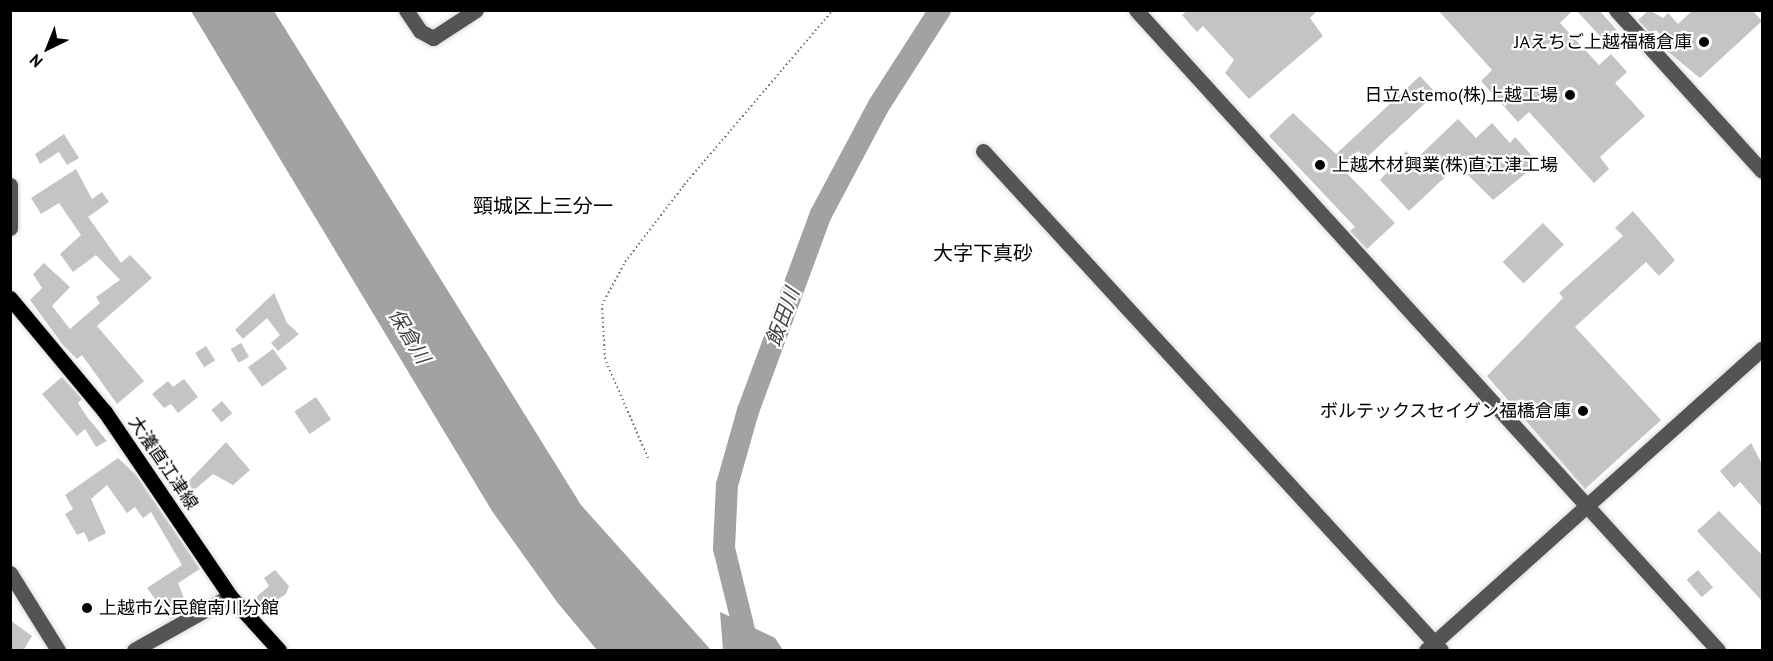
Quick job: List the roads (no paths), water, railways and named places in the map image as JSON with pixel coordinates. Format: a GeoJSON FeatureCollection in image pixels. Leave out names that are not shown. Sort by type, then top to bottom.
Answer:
{"type":"FeatureCollection","features":[{"type":"Feature","properties":{"kind":"main road","name":"大瀁直江津線"},"geometry":{"type":"LineString","coordinates":[[10,298],[129,443],[230,596],[279,651]]}},
{"type":"Feature","properties":{"kind":"street"},"geometry":{"type":"LineString","coordinates":[[406,10],[420,31],[433,38],[476,10]]}},
{"type":"Feature","properties":{"kind":"street"},"geometry":{"type":"LineString","coordinates":[[1136,10],[1590,507],[1718,651]]}},
{"type":"Feature","properties":{"kind":"street"},"geometry":{"type":"LineString","coordinates":[[1616,10],[1762,171]]}},
{"type":"Feature","properties":{"kind":"street"},"geometry":{"type":"LineString","coordinates":[[983,151],[1434,648],[1762,349]]}},
{"type":"Feature","properties":{"kind":"street"},"geometry":{"type":"LineString","coordinates":[[10,185],[10,228]]}},
{"type":"Feature","properties":{"kind":"street"},"geometry":{"type":"LineString","coordinates":[[10,573],[58,651]]}},
{"type":"Feature","properties":{"kind":"street"},"geometry":{"type":"LineString","coordinates":[[134,651],[230,596]]}},
{"type":"Feature","properties":{"kind":"water","name":"保倉川"},"geometry":{"type":"Polygon","coordinates":[[[191,11],[274,11],[581,505],[711,650],[597,650],[557,602],[492,511],[191,11]]]}},
{"type":"Feature","properties":{"kind":"water"},"geometry":{"type":"Polygon","coordinates":[[[720,612],[775,638],[783,650],[723,650],[720,612]]]}},
{"type":"Feature","properties":{"kind":"waterway","name":"飯田川"},"geometry":{"type":"LineString","coordinates":[[749,650],[724,548],[727,485],[748,411],[821,214],[879,105],[940,10]]}},
{"type":"Feature","properties":{"kind":"place","name":"JAえちご上越福橋倉庫"},"geometry":{"type":"Point","coordinates":[1704,42]}},
{"type":"Feature","properties":{"kind":"place","name":"日立Astemo(株)上越工場"},"geometry":{"type":"Point","coordinates":[1570,95]}},
{"type":"Feature","properties":{"kind":"place","name":"上越木材興業(株)直江津工場"},"geometry":{"type":"Point","coordinates":[1320,165]}},
{"type":"Feature","properties":{"kind":"place","name":"ボルテックスセイグン福橋倉庫"},"geometry":{"type":"Point","coordinates":[1583,411]}},
{"type":"Feature","properties":{"kind":"place","name":"上越市公民館南川分館"},"geometry":{"type":"Point","coordinates":[87,608]}},
{"type":"Feature","properties":{"kind":"district","name":"頸城区上三分一"},"geometry":{"type":"Point","coordinates":[543,206]}},
{"type":"Feature","properties":{"kind":"district","name":"大字下真砂"},"geometry":{"type":"Point","coordinates":[983,253]}}]}
